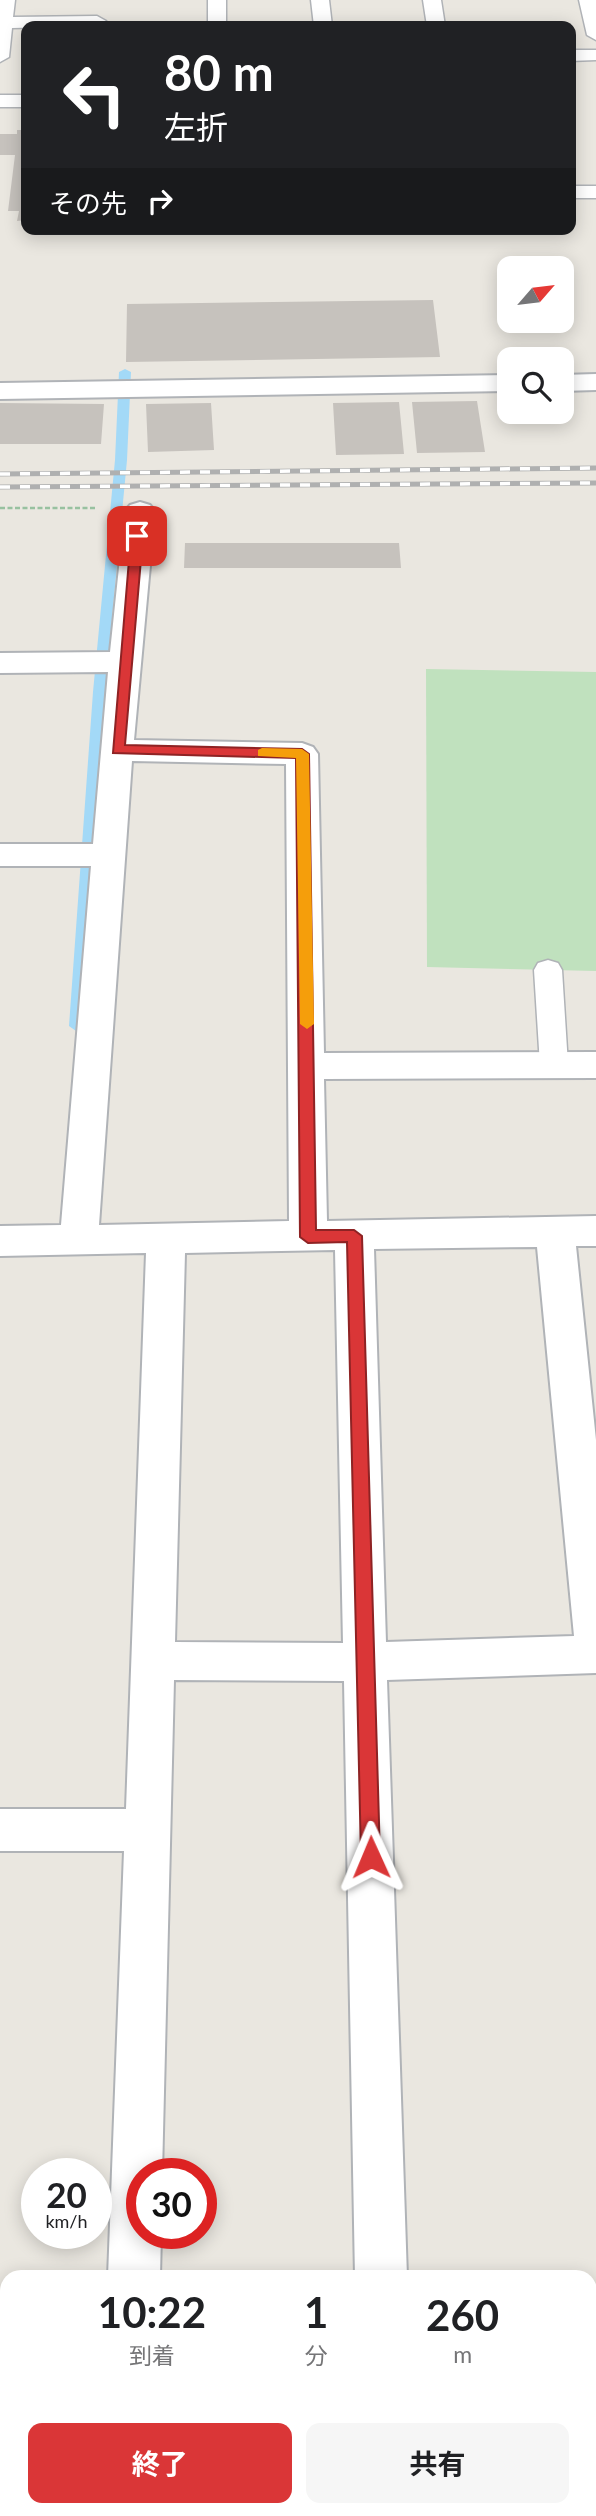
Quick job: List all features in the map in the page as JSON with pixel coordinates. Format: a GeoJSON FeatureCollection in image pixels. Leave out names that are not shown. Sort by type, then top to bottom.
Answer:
{"type":"FeatureCollection","features":[{"type":"Feature","properties":{"kind":"street"},"geometry":{"type":"LineString","coordinates":[[574,383],[596,382]]}},
{"type":"Feature","properties":{"kind":"street"},"geometry":{"type":"LineString","coordinates":[[0,391],[497,383]]}},
{"type":"Feature","properties":{"kind":"street"},"geometry":{"type":"LineString","coordinates":[[79,1240],[124,662],[139,511]]}},
{"type":"Feature","properties":{"kind":"street"},"geometry":{"type":"LineString","coordinates":[[0,663],[124,662]]}},
{"type":"Feature","properties":{"kind":"street"},"geometry":{"type":"LineString","coordinates":[[118,750],[302,754],[308,1066],[308,1237]]}},
{"type":"Feature","properties":{"kind":"street"},"geometry":{"type":"LineString","coordinates":[[0,855],[109,855]]}},
{"type":"Feature","properties":{"kind":"street"},"geometry":{"type":"LineString","coordinates":[[308,1066],[596,1065]]}},
{"type":"Feature","properties":{"kind":"street"},"geometry":{"type":"LineString","coordinates":[[0,1241],[596,1231]]}},
{"type":"Feature","properties":{"kind":"street"},"geometry":{"type":"LineString","coordinates":[[555,1232],[596,1645]]}},
{"type":"Feature","properties":{"kind":"street"},"geometry":{"type":"LineString","coordinates":[[354,1236],[381,2270]]}},
{"type":"Feature","properties":{"kind":"street"},"geometry":{"type":"LineString","coordinates":[[135,2270],[166,1238]]}},
{"type":"Feature","properties":{"kind":"street"},"geometry":{"type":"LineString","coordinates":[[153,1661],[366,1662],[596,1654]]}},
{"type":"Feature","properties":{"kind":"street"},"geometry":{"type":"LineString","coordinates":[[0,1830],[148,1830]]}},
{"type":"Feature","properties":{"kind":"lane"},"geometry":{"type":"LineString","coordinates":[[0,57],[6,0]]}},
{"type":"Feature","properties":{"kind":"lane"},"geometry":{"type":"LineString","coordinates":[[97,21],[98,0]]}},
{"type":"Feature","properties":{"kind":"lane"},"geometry":{"type":"LineString","coordinates":[[217,0],[217,21]]}},
{"type":"Feature","properties":{"kind":"lane"},"geometry":{"type":"LineString","coordinates":[[320,0],[322,21]]}},
{"type":"Feature","properties":{"kind":"lane"},"geometry":{"type":"LineString","coordinates":[[432,0],[435,21]]}},
{"type":"Feature","properties":{"kind":"lane"},"geometry":{"type":"LineString","coordinates":[[588,0],[596,35]]}},
{"type":"Feature","properties":{"kind":"lane"},"geometry":{"type":"LineString","coordinates":[[2,23],[21,23]]}},
{"type":"Feature","properties":{"kind":"lane"},"geometry":{"type":"LineString","coordinates":[[576,56],[596,55]]}},
{"type":"Feature","properties":{"kind":"lane"},"geometry":{"type":"LineString","coordinates":[[0,101],[21,101]]}},
{"type":"Feature","properties":{"kind":"lane"},"geometry":{"type":"LineString","coordinates":[[576,192],[596,192]]}},
{"type":"Feature","properties":{"kind":"lane"},"geometry":{"type":"LineString","coordinates":[[548,970],[554,1065]]}},
{"type":"Feature","properties":{"kind":"path"},"geometry":{"type":"LineString","coordinates":[[0,508],[117,508],[139,511]]}},
{"type":"Feature","properties":{"kind":"green space"},"geometry":{"type":"Polygon","coordinates":[[[426,669],[596,672],[596,971],[427,967],[426,669]]]}},
{"type":"Feature","properties":{"kind":"building"},"geometry":{"type":"Polygon","coordinates":[[[17,130],[21,130],[21,221],[17,221],[19,211],[8,211],[15,155],[0,155],[0,134],[17,134],[17,130]]]}},
{"type":"Feature","properties":{"kind":"building"},"geometry":{"type":"Polygon","coordinates":[[[433,300],[440,357],[126,362],[127,304],[433,300]]]}},
{"type":"Feature","properties":{"kind":"building"},"geometry":{"type":"Polygon","coordinates":[[[477,401],[485,452],[417,453],[412,402],[477,401]]]}},
{"type":"Feature","properties":{"kind":"building"},"geometry":{"type":"Polygon","coordinates":[[[399,402],[404,454],[336,455],[333,403],[399,402]]]}},
{"type":"Feature","properties":{"kind":"building"},"geometry":{"type":"Polygon","coordinates":[[[0,403],[104,404],[101,444],[0,444],[0,403]]]}},
{"type":"Feature","properties":{"kind":"building"},"geometry":{"type":"Polygon","coordinates":[[[211,403],[214,450],[148,452],[146,404],[211,403]]]}},
{"type":"Feature","properties":{"kind":"building"},"geometry":{"type":"Polygon","coordinates":[[[185,543],[399,543],[401,568],[184,568],[185,543]]]}},
{"type":"Feature","properties":{"kind":"waterway"},"geometry":{"type":"LineString","coordinates":[[76,1026],[99,692],[121,460],[125,372]]}},
{"type":"Feature","properties":{"kind":"railway"},"geometry":{"type":"LineString","coordinates":[[0,474],[596,468]]}},
{"type":"Feature","properties":{"kind":"railway"},"geometry":{"type":"LineString","coordinates":[[0,487],[596,483]]}},
{"type":"Feature","properties":{"kind":"slow traffic"},"geometry":{"type":"LineString","coordinates":[[262,753],[302,754],[307,1024]]}},
{"type":"Feature","properties":{"kind":"route"},"geometry":{"type":"LineString","coordinates":[[137,536],[118,750],[302,754],[308,1066],[308,1237],[354,1236],[371,1857]]}}]}
